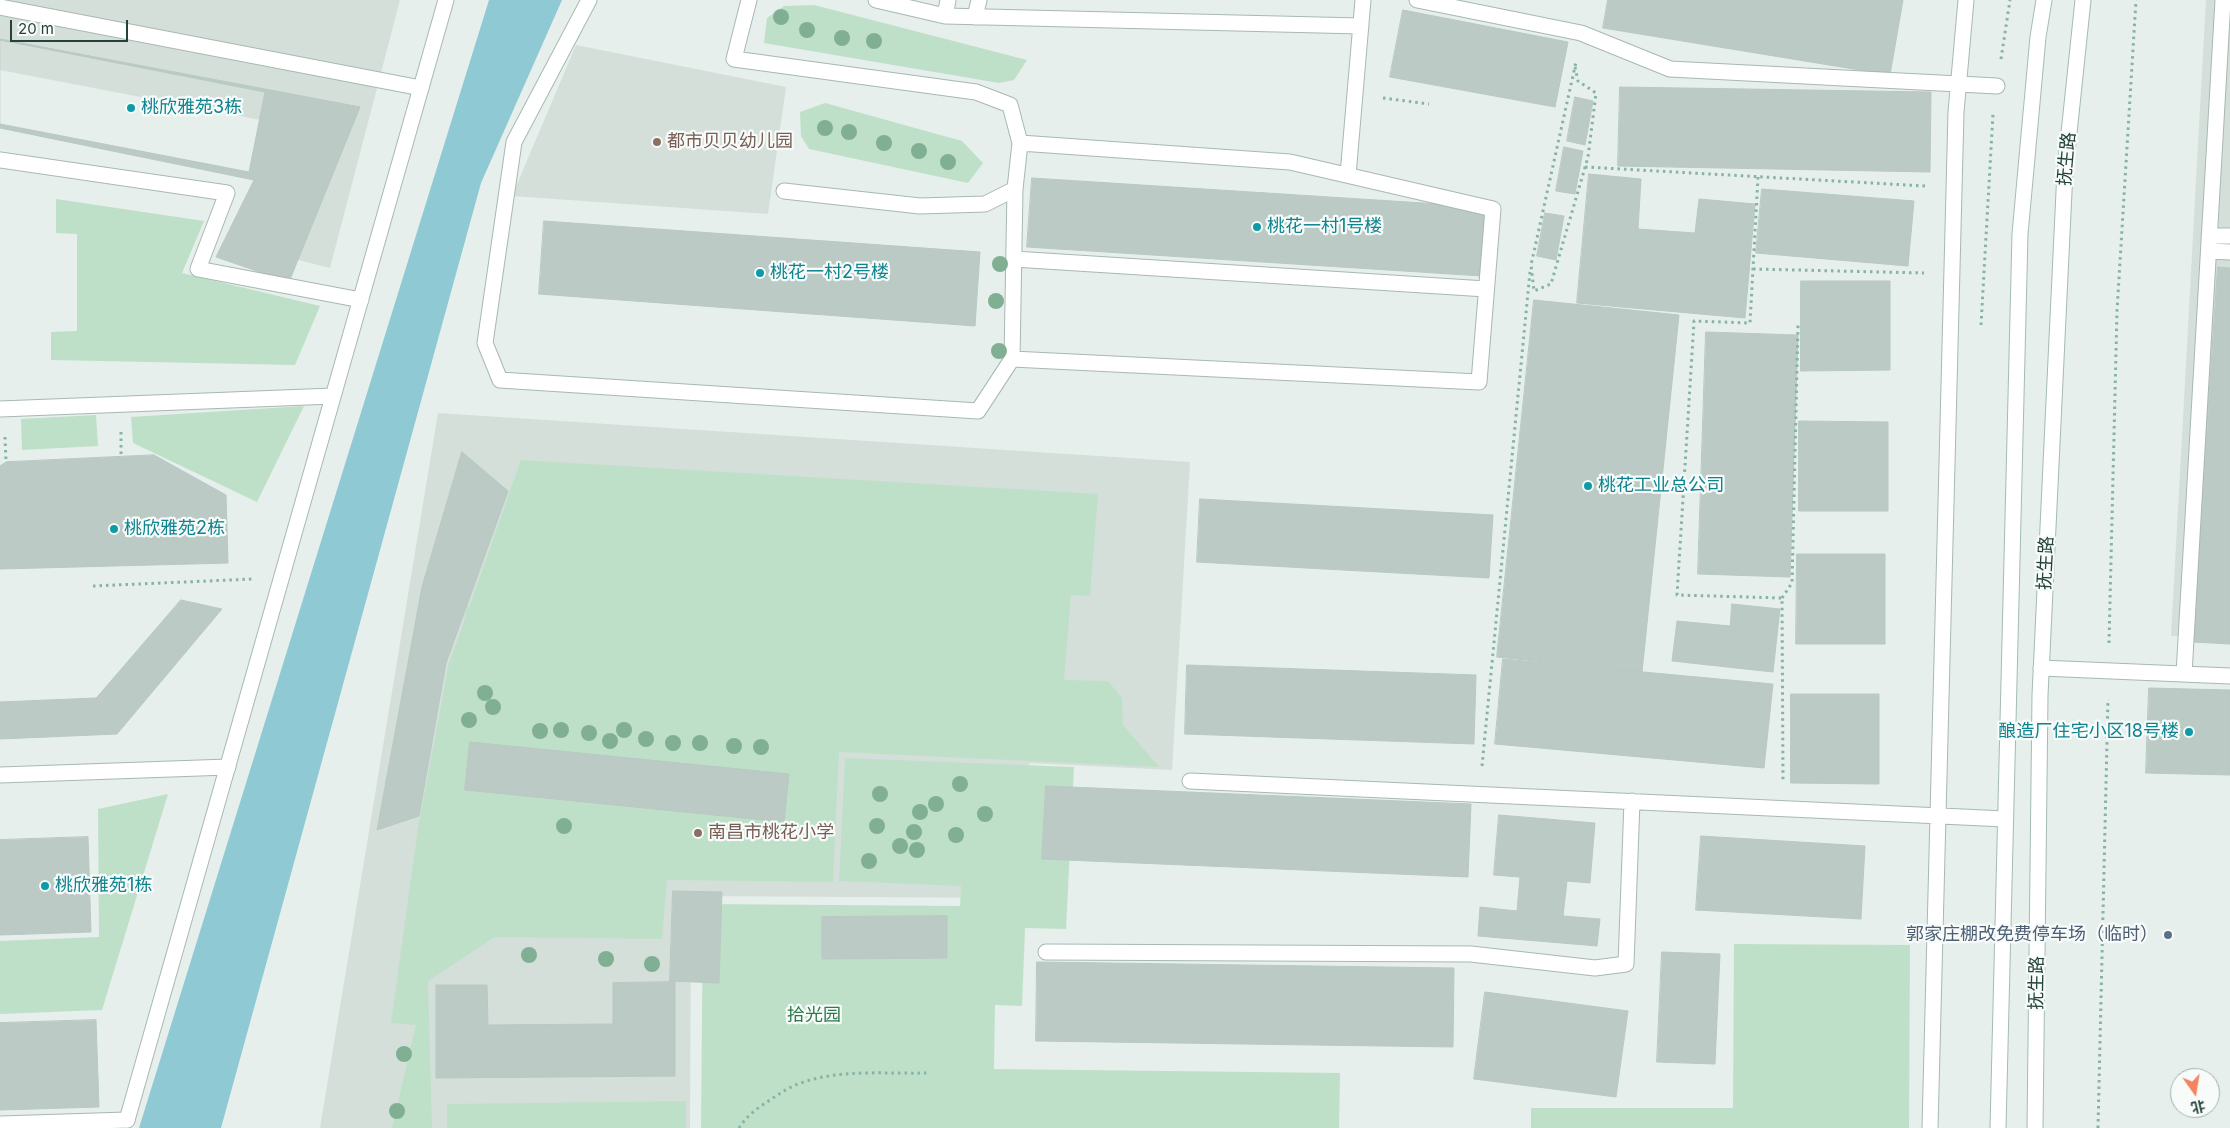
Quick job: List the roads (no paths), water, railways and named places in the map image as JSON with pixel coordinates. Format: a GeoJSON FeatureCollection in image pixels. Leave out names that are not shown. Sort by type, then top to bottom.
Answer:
{"type":"FeatureCollection","features":[{"type":"Feature","properties":{"kind":"main road"},"geometry":{"type":"LineString","coordinates":[[0,1124],[127,1120],[446,0]]}},
{"type":"Feature","properties":{"kind":"main road"},"geometry":{"type":"LineString","coordinates":[[589,0],[514,142],[485,343],[500,380],[978,411],[1012,359],[1015,189],[1020,143],[1010,105],[976,92],[734,59],[749,0]]}},
{"type":"Feature","properties":{"kind":"main road"},"geometry":{"type":"LineString","coordinates":[[876,0],[945,16],[1361,26]]}},
{"type":"Feature","properties":{"kind":"main road"},"geometry":{"type":"LineString","coordinates":[[945,16],[948,0]]}},
{"type":"Feature","properties":{"kind":"main road"},"geometry":{"type":"LineString","coordinates":[[975,17],[979,0]]}},
{"type":"Feature","properties":{"kind":"main road"},"geometry":{"type":"LineString","coordinates":[[1348,175],[1363,0]]}},
{"type":"Feature","properties":{"kind":"main road"},"geometry":{"type":"LineString","coordinates":[[1417,0],[1581,33],[1670,69],[1997,86]]}},
{"type":"Feature","properties":{"kind":"main road"},"geometry":{"type":"LineString","coordinates":[[1930,1128],[1951,273],[1958,84],[1966,0]]}},
{"type":"Feature","properties":{"kind":"main road","name":"抚生路"},"geometry":{"type":"LineString","coordinates":[[1998,1128],[2020,234],[2038,36],[2044,0]]}},
{"type":"Feature","properties":{"kind":"main road","name":"抚生路"},"geometry":{"type":"LineString","coordinates":[[2035,1128],[2041,668],[2065,171],[2083,0]]}},
{"type":"Feature","properties":{"kind":"main road"},"geometry":{"type":"LineString","coordinates":[[2184,674],[2223,0]]}},
{"type":"Feature","properties":{"kind":"main road"},"geometry":{"type":"LineString","coordinates":[[0,7],[421,88]]}},
{"type":"Feature","properties":{"kind":"main road"},"geometry":{"type":"LineString","coordinates":[[1012,359],[1479,382],[1493,209],[1290,162],[1020,143]]}},
{"type":"Feature","properties":{"kind":"main road"},"geometry":{"type":"LineString","coordinates":[[0,160],[227,193],[198,269],[360,300]]}},
{"type":"Feature","properties":{"kind":"main road"},"geometry":{"type":"LineString","coordinates":[[784,191],[920,206],[985,204],[1015,189]]}},
{"type":"Feature","properties":{"kind":"main road"},"geometry":{"type":"LineString","coordinates":[[2209,236],[2230,236]]}},
{"type":"Feature","properties":{"kind":"main road"},"geometry":{"type":"LineString","coordinates":[[2209,251],[2230,252]]}},
{"type":"Feature","properties":{"kind":"main road"},"geometry":{"type":"LineString","coordinates":[[1014,259],[1486,289]]}},
{"type":"Feature","properties":{"kind":"main road"},"geometry":{"type":"LineString","coordinates":[[0,409],[333,396]]}},
{"type":"Feature","properties":{"kind":"main road"},"geometry":{"type":"LineString","coordinates":[[2041,668],[2230,676]]}},
{"type":"Feature","properties":{"kind":"main road"},"geometry":{"type":"LineString","coordinates":[[0,775],[228,767]]}},
{"type":"Feature","properties":{"kind":"main road"},"geometry":{"type":"LineString","coordinates":[[1190,780],[2006,819]]}},
{"type":"Feature","properties":{"kind":"main road"},"geometry":{"type":"LineString","coordinates":[[1046,952],[1471,954],[1595,968],[1626,964],[1632,801]]}},
{"type":"Feature","properties":{"kind":"water"},"geometry":{"type":"Polygon","coordinates":[[[489,0],[562,0],[481,183],[221,1128],[139,1128],[489,0]]]}},
{"type":"Feature","properties":{"kind":"place","name":"桃欣雅苑3栋"},"geometry":{"type":"Point","coordinates":[131,108]}},
{"type":"Feature","properties":{"kind":"place","name":"都市贝贝幼儿园"},"geometry":{"type":"Point","coordinates":[657,142]}},
{"type":"Feature","properties":{"kind":"place","name":"桃花一村1号楼"},"geometry":{"type":"Point","coordinates":[1257,227]}},
{"type":"Feature","properties":{"kind":"place","name":"桃花一村2号楼"},"geometry":{"type":"Point","coordinates":[760,273]}},
{"type":"Feature","properties":{"kind":"place","name":"桃花工业总公司"},"geometry":{"type":"Point","coordinates":[1588,486]}},
{"type":"Feature","properties":{"kind":"place","name":"桃欣雅苑2栋"},"geometry":{"type":"Point","coordinates":[114,529]}},
{"type":"Feature","properties":{"kind":"place","name":"酿造厂住宅小区18号楼"},"geometry":{"type":"Point","coordinates":[2189,732]}},
{"type":"Feature","properties":{"kind":"place","name":"南昌市桃花小学"},"geometry":{"type":"Point","coordinates":[698,833]}},
{"type":"Feature","properties":{"kind":"place","name":"桃欣雅苑1栋"},"geometry":{"type":"Point","coordinates":[45,886]}},
{"type":"Feature","properties":{"kind":"place","name":"郭家庄棚改免费停车场（临时）"},"geometry":{"type":"Point","coordinates":[2168,935]}},
{"type":"Feature","properties":{"kind":"park label","name":"拾光园"},"geometry":{"type":"Point","coordinates":[814,1016]}}]}
